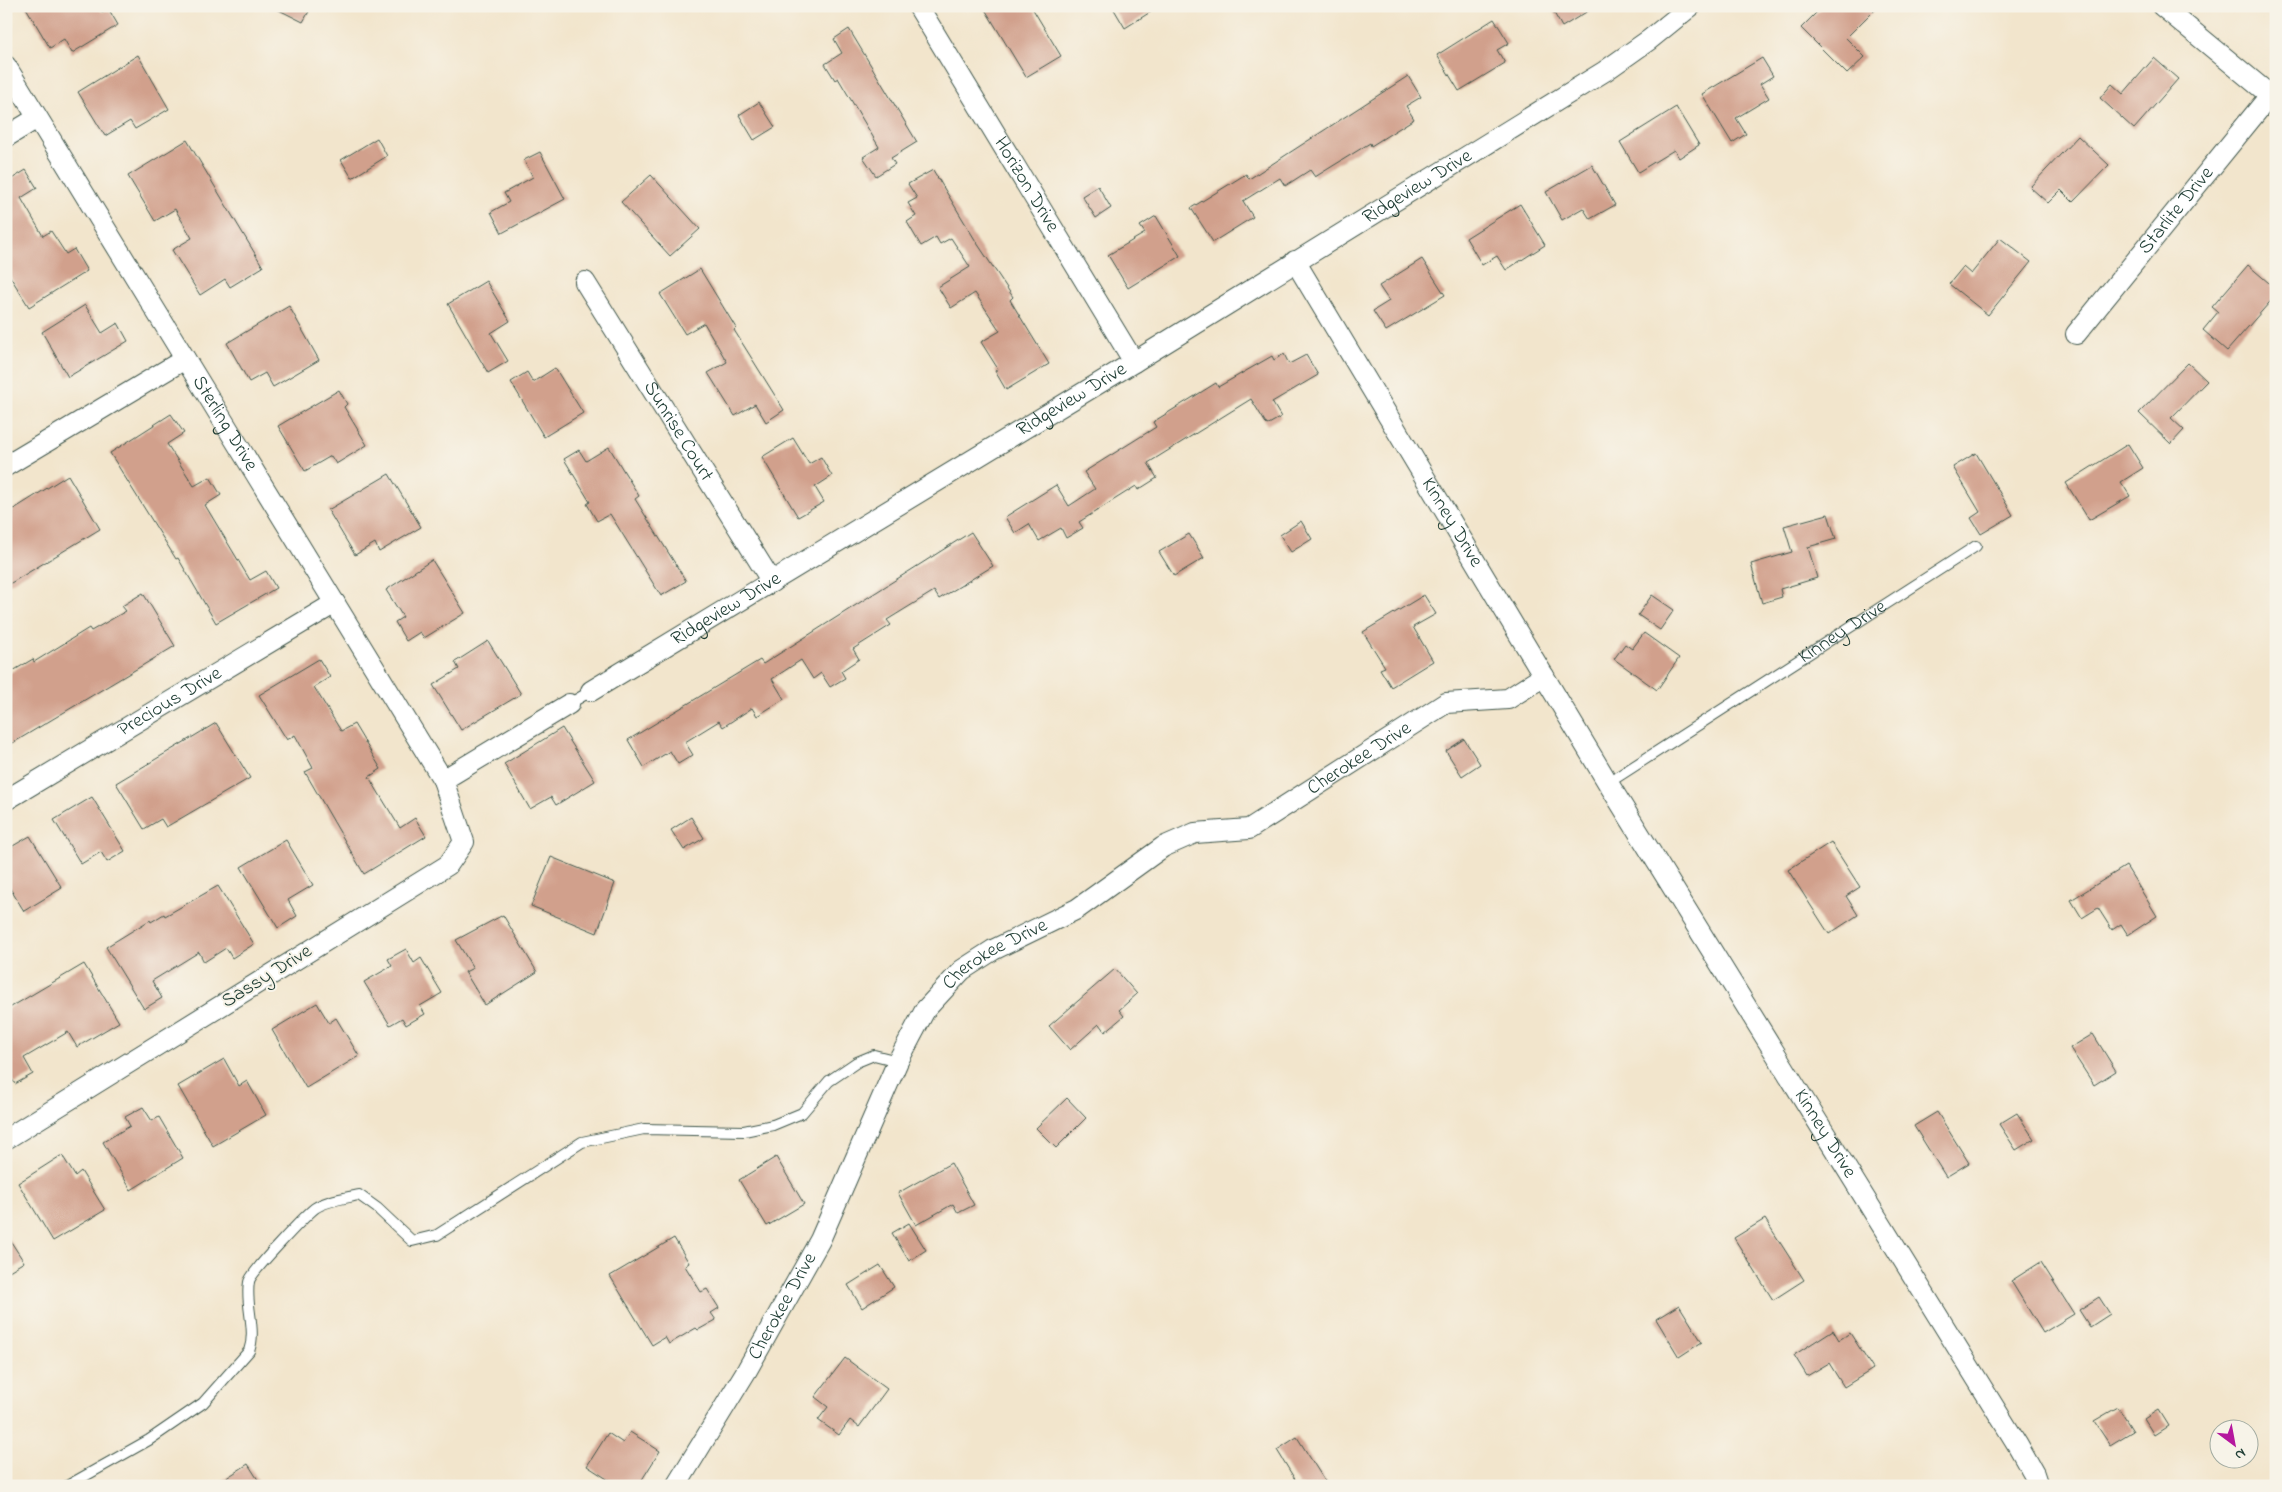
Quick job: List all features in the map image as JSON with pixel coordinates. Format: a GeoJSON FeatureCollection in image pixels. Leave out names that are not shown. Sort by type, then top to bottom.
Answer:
{"type":"FeatureCollection","features":[{"type":"Feature","properties":{"kind":"street","name":"Horizon Drive"},"geometry":{"type":"LineString","coordinates":[[918,6],[1134,362]]}},
{"type":"Feature","properties":{"kind":"street","name":"Ridgeview Drive"},"geometry":{"type":"LineString","coordinates":[[591,691],[1134,362],[1605,71],[1649,40],[1691,6]]}},
{"type":"Feature","properties":{"kind":"street"},"geometry":{"type":"LineString","coordinates":[[2162,6],[2274,95]]}},
{"type":"Feature","properties":{"kind":"street","name":"Sterling Drive"},"geometry":{"type":"LineString","coordinates":[[6,66],[443,780]]}},
{"type":"Feature","properties":{"kind":"street","name":"Starlite Drive"},"geometry":{"type":"LineString","coordinates":[[2076,334],[2274,95]]}},
{"type":"Feature","properties":{"kind":"street"},"geometry":{"type":"LineString","coordinates":[[6,137],[37,118]]}},
{"type":"Feature","properties":{"kind":"street","name":"Kinney Drive"},"geometry":{"type":"LineString","coordinates":[[1295,261],[1608,783],[2018,1444],[2034,1474],[2038,1486]]}},
{"type":"Feature","properties":{"kind":"street","name":"Sunrise Court"},"geometry":{"type":"LineString","coordinates":[[584,282],[772,582]]}},
{"type":"Feature","properties":{"kind":"street"},"geometry":{"type":"LineString","coordinates":[[6,466],[185,359]]}},
{"type":"Feature","properties":{"kind":"street","name":"Precious Drive"},"geometry":{"type":"LineString","coordinates":[[6,800],[334,603]]}},
{"type":"Feature","properties":{"kind":"street","name":"Cherokee Drive"},"geometry":{"type":"LineString","coordinates":[[676,1486],[748,1370],[820,1240],[898,1060],[925,1010],[962,970],[992,950],[1077,909],[1162,847],[1195,833],[1249,829],[1446,703],[1508,699],[1544,676]]}},
{"type":"Feature","properties":{"kind":"street","name":"Ridgeview Drive"},"geometry":{"type":"LineString","coordinates":[[443,780],[569,704]]}},
{"type":"Feature","properties":{"kind":"street","name":"Sassy Drive"},"geometry":{"type":"LineString","coordinates":[[6,1139],[448,865],[464,842],[443,780]]}},
{"type":"Feature","properties":{"kind":"lane","name":"Kinney Drive"},"geometry":{"type":"LineString","coordinates":[[1608,783],[1976,546]]}},
{"type":"Feature","properties":{"kind":"lane","name":"Ridgeview Drive"},"geometry":{"type":"LineString","coordinates":[[569,704],[591,691]]}},
{"type":"Feature","properties":{"kind":"lane"},"geometry":{"type":"LineString","coordinates":[[67,1486],[149,1440],[203,1403],[249,1351],[253,1341],[248,1305],[249,1280],[284,1238],[316,1208],[342,1198],[360,1195],[377,1208],[412,1242],[437,1235],[582,1142],[644,1129],[744,1131],[773,1125],[802,1113],[829,1081],[857,1062],[874,1055],[898,1060]]}},
{"type":"Feature","properties":{"kind":"building"},"geometry":{"type":"Polygon","coordinates":[[[25,6],[99,6],[102,12],[108,8],[118,25],[72,53],[64,39],[50,48],[25,6]]]}},
{"type":"Feature","properties":{"kind":"building"},"geometry":{"type":"Polygon","coordinates":[[[271,6],[312,6],[303,22],[271,6]]]}},
{"type":"Feature","properties":{"kind":"building"},"geometry":{"type":"Polygon","coordinates":[[[983,6],[1031,6],[1061,56],[1026,77],[983,6]]]}},
{"type":"Feature","properties":{"kind":"building"},"geometry":{"type":"Polygon","coordinates":[[[1112,6],[1160,6],[1125,28],[1112,6]]]}},
{"type":"Feature","properties":{"kind":"building"},"geometry":{"type":"Polygon","coordinates":[[[1550,6],[1596,6],[1562,27],[1550,6]]]}},
{"type":"Feature","properties":{"kind":"building"},"geometry":{"type":"Polygon","coordinates":[[[1823,6],[1878,6],[1846,38],[1865,57],[1847,74],[1801,28],[1823,6]]]}},
{"type":"Feature","properties":{"kind":"building"},"geometry":{"type":"Polygon","coordinates":[[[1494,19],[1509,43],[1497,50],[1505,63],[1459,91],[1437,55],[1494,19]]]}},
{"type":"Feature","properties":{"kind":"building"},"geometry":{"type":"Polygon","coordinates":[[[849,29],[917,142],[891,158],[895,164],[876,176],[863,157],[879,147],[838,78],[835,80],[825,64],[842,53],[834,39],[849,29]]]}},
{"type":"Feature","properties":{"kind":"building"},"geometry":{"type":"Polygon","coordinates":[[[138,55],[169,109],[135,129],[130,121],[105,136],[78,92],[138,55]]]}},
{"type":"Feature","properties":{"kind":"building"},"geometry":{"type":"Polygon","coordinates":[[[1762,58],[1773,76],[1760,84],[1769,98],[1736,118],[1746,134],[1732,143],[1702,94],[1762,58]]]}},
{"type":"Feature","properties":{"kind":"building"},"geometry":{"type":"Polygon","coordinates":[[[2154,58],[2178,79],[2134,129],[2100,98],[2112,84],[2123,94],[2154,58]]]}},
{"type":"Feature","properties":{"kind":"building"},"geometry":{"type":"Polygon","coordinates":[[[1408,76],[1421,97],[1406,106],[1414,119],[1371,146],[1370,143],[1315,177],[1310,170],[1285,186],[1280,178],[1243,201],[1253,217],[1213,242],[1191,208],[1246,174],[1249,179],[1408,76]]]}},
{"type":"Feature","properties":{"kind":"building"},"geometry":{"type":"Polygon","coordinates":[[[759,102],[775,127],[754,140],[739,115],[759,102]]]}},
{"type":"Feature","properties":{"kind":"building"},"geometry":{"type":"Polygon","coordinates":[[[1676,107],[1699,145],[1679,158],[1674,150],[1638,172],[1620,142],[1676,107]]]}},
{"type":"Feature","properties":{"kind":"building"},"geometry":{"type":"Polygon","coordinates":[[[2078,136],[2109,165],[2073,202],[2061,190],[2048,203],[2030,187],[2078,136]]]}},
{"type":"Feature","properties":{"kind":"building"},"geometry":{"type":"Polygon","coordinates":[[[377,138],[387,156],[352,178],[341,160],[377,138]]]}},
{"type":"Feature","properties":{"kind":"building"},"geometry":{"type":"Polygon","coordinates":[[[187,140],[263,267],[230,287],[225,279],[200,295],[172,250],[192,238],[175,209],[155,221],[128,176],[187,140]]]}},
{"type":"Feature","properties":{"kind":"building"},"geometry":{"type":"Polygon","coordinates":[[[540,152],[565,199],[502,233],[491,212],[509,202],[504,193],[533,177],[524,160],[540,152]]]}},
{"type":"Feature","properties":{"kind":"building"},"geometry":{"type":"Polygon","coordinates":[[[1592,165],[1615,205],[1590,219],[1583,208],[1562,220],[1546,192],[1592,165]]]}},
{"type":"Feature","properties":{"kind":"building"},"geometry":{"type":"Polygon","coordinates":[[[26,170],[37,188],[21,198],[43,236],[51,231],[66,254],[74,249],[87,271],[29,307],[6,270],[6,173],[10,180],[26,170]]]}},
{"type":"Feature","properties":{"kind":"building"},"geometry":{"type":"Polygon","coordinates":[[[933,170],[977,243],[1013,297],[1010,300],[1049,364],[1006,390],[995,371],[998,369],[981,342],[1000,331],[975,293],[951,308],[938,287],[970,267],[951,238],[940,244],[936,237],[921,246],[907,222],[916,216],[908,203],[917,198],[908,184],[933,170]]]}},
{"type":"Feature","properties":{"kind":"building"},"geometry":{"type":"Polygon","coordinates":[[[651,175],[700,229],[670,256],[621,202],[651,175]]]}},
{"type":"Feature","properties":{"kind":"building"},"geometry":{"type":"Polygon","coordinates":[[[1098,186],[1111,208],[1096,218],[1082,196],[1098,186]]]}},
{"type":"Feature","properties":{"kind":"building"},"geometry":{"type":"Polygon","coordinates":[[[1520,204],[1545,245],[1506,270],[1497,256],[1482,265],[1466,238],[1520,204]]]}},
{"type":"Feature","properties":{"kind":"building"},"geometry":{"type":"Polygon","coordinates":[[[1156,216],[1180,256],[1128,288],[1108,255],[1145,233],[1140,226],[1156,216]]]}},
{"type":"Feature","properties":{"kind":"building"},"geometry":{"type":"Polygon","coordinates":[[[2000,238],[2031,262],[1988,315],[1949,284],[1963,267],[1971,274],[2000,238]]]}},
{"type":"Feature","properties":{"kind":"building"},"geometry":{"type":"Polygon","coordinates":[[[1422,259],[1445,295],[1386,331],[1373,311],[1389,301],[1379,286],[1422,259]]]}},
{"type":"Feature","properties":{"kind":"building"},"geometry":{"type":"Polygon","coordinates":[[[2248,265],[2276,289],[2276,295],[2227,351],[2203,330],[2218,312],[2212,307],[2248,265]]]}},
{"type":"Feature","properties":{"kind":"building"},"geometry":{"type":"Polygon","coordinates":[[[700,269],[736,328],[734,330],[784,410],[766,422],[755,404],[735,416],[708,373],[727,362],[704,323],[685,334],[660,294],[700,269]]]}},
{"type":"Feature","properties":{"kind":"building"},"geometry":{"type":"Polygon","coordinates":[[[486,281],[510,321],[491,333],[508,361],[488,373],[448,304],[486,281]]]}},
{"type":"Feature","properties":{"kind":"building"},"geometry":{"type":"Polygon","coordinates":[[[85,305],[102,333],[118,323],[128,341],[68,377],[42,332],[85,305]]]}},
{"type":"Feature","properties":{"kind":"building"},"geometry":{"type":"Polygon","coordinates":[[[289,306],[319,360],[273,387],[265,373],[249,382],[227,343],[289,306]]]}},
{"type":"Feature","properties":{"kind":"building"},"geometry":{"type":"Polygon","coordinates":[[[1284,354],[1289,364],[1306,355],[1318,375],[1272,402],[1281,417],[1267,425],[1251,399],[1148,463],[1157,478],[1138,490],[1136,486],[1079,522],[1083,528],[1066,538],[1061,528],[1039,541],[1029,524],[1015,533],[1005,517],[1056,485],[1069,506],[1095,489],[1084,472],[1156,427],[1153,422],[1216,383],[1218,387],[1272,356],[1274,360],[1284,354]]]}},
{"type":"Feature","properties":{"kind":"building"},"geometry":{"type":"Polygon","coordinates":[[[2188,363],[2207,381],[2171,418],[2184,430],[2171,444],[2139,413],[2188,363]]]}},
{"type":"Feature","properties":{"kind":"building"},"geometry":{"type":"Polygon","coordinates":[[[555,368],[583,413],[544,437],[511,382],[527,372],[533,382],[555,368]]]}},
{"type":"Feature","properties":{"kind":"building"},"geometry":{"type":"Polygon","coordinates":[[[339,390],[347,404],[344,407],[367,445],[336,464],[331,456],[305,471],[278,426],[339,390]]]}},
{"type":"Feature","properties":{"kind":"building"},"geometry":{"type":"Polygon","coordinates":[[[171,414],[184,433],[167,444],[194,486],[210,477],[221,495],[205,505],[250,580],[266,571],[276,588],[216,623],[178,558],[176,559],[110,453],[171,414]]]}},
{"type":"Feature","properties":{"kind":"building"},"geometry":{"type":"Polygon","coordinates":[[[793,438],[809,464],[821,457],[832,476],[815,487],[824,502],[798,517],[762,457],[793,438]]]}},
{"type":"Feature","properties":{"kind":"building"},"geometry":{"type":"Polygon","coordinates":[[[2128,444],[2143,468],[2121,482],[2130,496],[2089,520],[2066,483],[2128,444]]]}},
{"type":"Feature","properties":{"kind":"building"},"geometry":{"type":"Polygon","coordinates":[[[609,447],[639,496],[635,499],[686,581],[661,596],[610,514],[597,521],[587,504],[590,502],[564,459],[579,450],[586,461],[609,447]]]}},
{"type":"Feature","properties":{"kind":"building"},"geometry":{"type":"Polygon","coordinates":[[[1976,453],[2013,515],[1981,534],[1971,518],[1980,512],[1953,467],[1976,453]]]}},
{"type":"Feature","properties":{"kind":"building"},"geometry":{"type":"Polygon","coordinates":[[[389,474],[421,527],[379,552],[375,543],[355,555],[328,510],[389,474]]]}},
{"type":"Feature","properties":{"kind":"building"},"geometry":{"type":"Polygon","coordinates":[[[68,475],[100,529],[6,586],[6,514],[68,475]]]}},
{"type":"Feature","properties":{"kind":"building"},"geometry":{"type":"Polygon","coordinates":[[[1828,514],[1836,539],[1808,547],[1817,578],[1780,589],[1782,597],[1762,603],[1751,564],[1792,552],[1784,526],[1828,514]]]}},
{"type":"Feature","properties":{"kind":"building"},"geometry":{"type":"Polygon","coordinates":[[[1301,521],[1312,539],[1291,552],[1280,535],[1301,521]]]}},
{"type":"Feature","properties":{"kind":"building"},"geometry":{"type":"Polygon","coordinates":[[[971,532],[993,566],[939,599],[934,591],[887,620],[891,625],[853,649],[859,659],[841,671],[845,678],[830,687],[821,673],[813,679],[801,660],[772,679],[784,699],[757,716],[752,708],[723,727],[719,721],[685,742],[693,755],[678,764],[670,751],[644,767],[628,740],[760,660],[763,664],[971,532]]]}},
{"type":"Feature","properties":{"kind":"building"},"geometry":{"type":"Polygon","coordinates":[[[1189,534],[1204,558],[1174,576],[1159,552],[1189,534]]]}},
{"type":"Feature","properties":{"kind":"building"},"geometry":{"type":"Polygon","coordinates":[[[432,560],[465,613],[424,638],[420,632],[406,641],[395,622],[403,617],[386,590],[432,560]]]}},
{"type":"Feature","properties":{"kind":"building"},"geometry":{"type":"Polygon","coordinates":[[[143,593],[175,646],[6,747],[6,675],[33,659],[34,662],[89,628],[91,631],[126,611],[122,606],[143,593]]]}},
{"type":"Feature","properties":{"kind":"building"},"geometry":{"type":"Polygon","coordinates":[[[1424,595],[1436,614],[1413,627],[1433,661],[1391,687],[1380,669],[1385,667],[1363,632],[1424,595]]]}},
{"type":"Feature","properties":{"kind":"building"},"geometry":{"type":"Polygon","coordinates":[[[1652,595],[1674,610],[1660,630],[1638,615],[1652,595]]]}},
{"type":"Feature","properties":{"kind":"building"},"geometry":{"type":"Polygon","coordinates":[[[1644,633],[1679,658],[1657,690],[1614,659],[1625,644],[1632,649],[1644,633]]]}},
{"type":"Feature","properties":{"kind":"building"},"geometry":{"type":"Polygon","coordinates":[[[488,641],[521,694],[461,730],[433,685],[459,669],[455,662],[488,641]]]}},
{"type":"Feature","properties":{"kind":"building"},"geometry":{"type":"Polygon","coordinates":[[[319,659],[330,677],[314,687],[341,731],[354,724],[381,769],[369,777],[400,828],[415,818],[426,836],[364,874],[305,772],[313,768],[295,735],[287,740],[259,695],[319,659]]]}},
{"type":"Feature","properties":{"kind":"building"},"geometry":{"type":"Polygon","coordinates":[[[216,723],[250,778],[166,827],[161,819],[144,829],[116,783],[216,723]]]}},
{"type":"Feature","properties":{"kind":"building"},"geometry":{"type":"Polygon","coordinates":[[[562,728],[595,781],[556,805],[551,797],[530,809],[504,764],[562,728]]]}},
{"type":"Feature","properties":{"kind":"building"},"geometry":{"type":"Polygon","coordinates":[[[1464,739],[1480,764],[1462,776],[1446,751],[1464,739]]]}},
{"type":"Feature","properties":{"kind":"building"},"geometry":{"type":"Polygon","coordinates":[[[92,797],[125,851],[107,862],[101,852],[81,864],[54,820],[92,797]]]}},
{"type":"Feature","properties":{"kind":"building"},"geometry":{"type":"Polygon","coordinates":[[[691,817],[704,838],[684,850],[671,830],[691,817]]]}},
{"type":"Feature","properties":{"kind":"building"},"geometry":{"type":"Polygon","coordinates":[[[30,836],[62,888],[24,911],[6,882],[6,850],[30,836]]]}},
{"type":"Feature","properties":{"kind":"building"},"geometry":{"type":"Polygon","coordinates":[[[286,840],[313,885],[288,900],[297,916],[278,928],[241,867],[286,840]]]}},
{"type":"Feature","properties":{"kind":"building"},"geometry":{"type":"Polygon","coordinates":[[[1831,842],[1860,887],[1846,896],[1858,915],[1829,934],[1788,870],[1831,842]]]}},
{"type":"Feature","properties":{"kind":"building"},"geometry":{"type":"Polygon","coordinates":[[[551,857],[615,883],[597,933],[531,906],[551,857]]]}},
{"type":"Feature","properties":{"kind":"building"},"geometry":{"type":"Polygon","coordinates":[[[2126,866],[2157,916],[2128,935],[2121,924],[2112,930],[2098,908],[2082,918],[2071,900],[2126,866]]]}},
{"type":"Feature","properties":{"kind":"building"},"geometry":{"type":"Polygon","coordinates":[[[218,886],[254,944],[232,958],[226,948],[204,962],[199,952],[152,981],[162,998],[144,1009],[106,947],[150,920],[151,922],[164,914],[165,916],[218,886]]]}},
{"type":"Feature","properties":{"kind":"building"},"geometry":{"type":"Polygon","coordinates":[[[503,915],[537,972],[485,1005],[465,972],[473,968],[456,940],[503,915]]]}},
{"type":"Feature","properties":{"kind":"building"},"geometry":{"type":"Polygon","coordinates":[[[406,949],[414,963],[421,958],[442,993],[420,1006],[425,1014],[406,1025],[402,1018],[390,1025],[364,982],[392,966],[388,959],[406,949]]]}},
{"type":"Feature","properties":{"kind":"building"},"geometry":{"type":"Polygon","coordinates":[[[84,964],[119,1022],[77,1047],[68,1032],[24,1058],[33,1074],[15,1084],[6,1069],[6,1010],[84,964]]]}},
{"type":"Feature","properties":{"kind":"building"},"geometry":{"type":"Polygon","coordinates":[[[1115,969],[1137,994],[1119,1010],[1124,1016],[1105,1032],[1099,1024],[1070,1050],[1049,1026],[1115,969]]]}},
{"type":"Feature","properties":{"kind":"building"},"geometry":{"type":"Polygon","coordinates":[[[317,1003],[329,1023],[336,1018],[359,1056],[306,1088],[272,1030],[317,1003]]]}},
{"type":"Feature","properties":{"kind":"building"},"geometry":{"type":"Polygon","coordinates":[[[2093,1034],[2116,1071],[2094,1085],[2070,1048],[2093,1034]]]}},
{"type":"Feature","properties":{"kind":"building"},"geometry":{"type":"Polygon","coordinates":[[[224,1059],[239,1086],[247,1081],[266,1115],[213,1146],[178,1086],[224,1059]]]}},
{"type":"Feature","properties":{"kind":"building"},"geometry":{"type":"Polygon","coordinates":[[[1067,1098],[1086,1118],[1056,1148],[1036,1128],[1067,1098]]]}},
{"type":"Feature","properties":{"kind":"building"},"geometry":{"type":"Polygon","coordinates":[[[143,1107],[152,1121],[159,1117],[183,1158],[131,1190],[103,1142],[130,1126],[125,1117],[143,1107]]]}},
{"type":"Feature","properties":{"kind":"building"},"geometry":{"type":"Polygon","coordinates":[[[1937,1112],[1969,1163],[1946,1177],[1914,1126],[1937,1112]]]}},
{"type":"Feature","properties":{"kind":"building"},"geometry":{"type":"Polygon","coordinates":[[[2017,1113],[2034,1139],[2016,1150],[1999,1124],[2017,1113]]]}},
{"type":"Feature","properties":{"kind":"building"},"geometry":{"type":"Polygon","coordinates":[[[62,1155],[75,1176],[81,1171],[105,1210],[53,1241],[18,1183],[62,1155]]]}},
{"type":"Feature","properties":{"kind":"building"},"geometry":{"type":"Polygon","coordinates":[[[776,1157],[804,1204],[767,1226],[739,1180],[776,1157]]]}},
{"type":"Feature","properties":{"kind":"building"},"geometry":{"type":"Polygon","coordinates":[[[951,1163],[974,1205],[958,1213],[953,1204],[916,1225],[898,1193],[951,1163]]]}},
{"type":"Feature","properties":{"kind":"building"},"geometry":{"type":"Polygon","coordinates":[[[1765,1219],[1804,1280],[1773,1300],[1734,1238],[1765,1219]]]}},
{"type":"Feature","properties":{"kind":"building"},"geometry":{"type":"Polygon","coordinates":[[[909,1223],[926,1250],[909,1261],[892,1233],[909,1223]]]}},
{"type":"Feature","properties":{"kind":"building"},"geometry":{"type":"Polygon","coordinates":[[[6,1234],[24,1262],[6,1273],[6,1234]]]}},
{"type":"Feature","properties":{"kind":"building"},"geometry":{"type":"Polygon","coordinates":[[[674,1238],[689,1263],[685,1266],[701,1292],[707,1289],[719,1308],[711,1313],[716,1320],[698,1330],[696,1328],[669,1344],[665,1337],[652,1345],[610,1276],[674,1238]]]}},
{"type":"Feature","properties":{"kind":"building"},"geometry":{"type":"Polygon","coordinates":[[[2041,1262],[2074,1314],[2043,1333],[2011,1281],[2041,1262]]]}},
{"type":"Feature","properties":{"kind":"building"},"geometry":{"type":"Polygon","coordinates":[[[880,1265],[894,1287],[862,1308],[848,1285],[880,1265]]]}},
{"type":"Feature","properties":{"kind":"building"},"geometry":{"type":"Polygon","coordinates":[[[2099,1297],[2110,1314],[2090,1327],[2079,1310],[2099,1297]]]}},
{"type":"Feature","properties":{"kind":"building"},"geometry":{"type":"Polygon","coordinates":[[[1679,1305],[1702,1342],[1679,1357],[1656,1319],[1679,1305]]]}},
{"type":"Feature","properties":{"kind":"building"},"geometry":{"type":"Polygon","coordinates":[[[1833,1330],[1839,1340],[1850,1333],[1873,1369],[1844,1387],[1829,1363],[1807,1376],[1794,1355],[1833,1330]]]}},
{"type":"Feature","properties":{"kind":"building"},"geometry":{"type":"Polygon","coordinates":[[[845,1358],[887,1389],[859,1427],[850,1420],[839,1435],[818,1420],[828,1407],[815,1397],[845,1358]]]}},
{"type":"Feature","properties":{"kind":"building"},"geometry":{"type":"Polygon","coordinates":[[[2118,1407],[2133,1431],[2110,1445],[2094,1421],[2118,1407]]]}},
{"type":"Feature","properties":{"kind":"building"},"geometry":{"type":"Polygon","coordinates":[[[2158,1410],[2168,1426],[2154,1435],[2144,1419],[2158,1410]]]}},
{"type":"Feature","properties":{"kind":"building"},"geometry":{"type":"Polygon","coordinates":[[[630,1432],[660,1451],[638,1486],[618,1486],[587,1466],[608,1433],[623,1443],[630,1432]]]}},
{"type":"Feature","properties":{"kind":"building"},"geometry":{"type":"Polygon","coordinates":[[[1297,1437],[1328,1486],[1299,1486],[1277,1450],[1297,1437]]]}},
{"type":"Feature","properties":{"kind":"building"},"geometry":{"type":"Polygon","coordinates":[[[248,1464],[262,1486],[214,1486],[248,1464]]]}}]}
